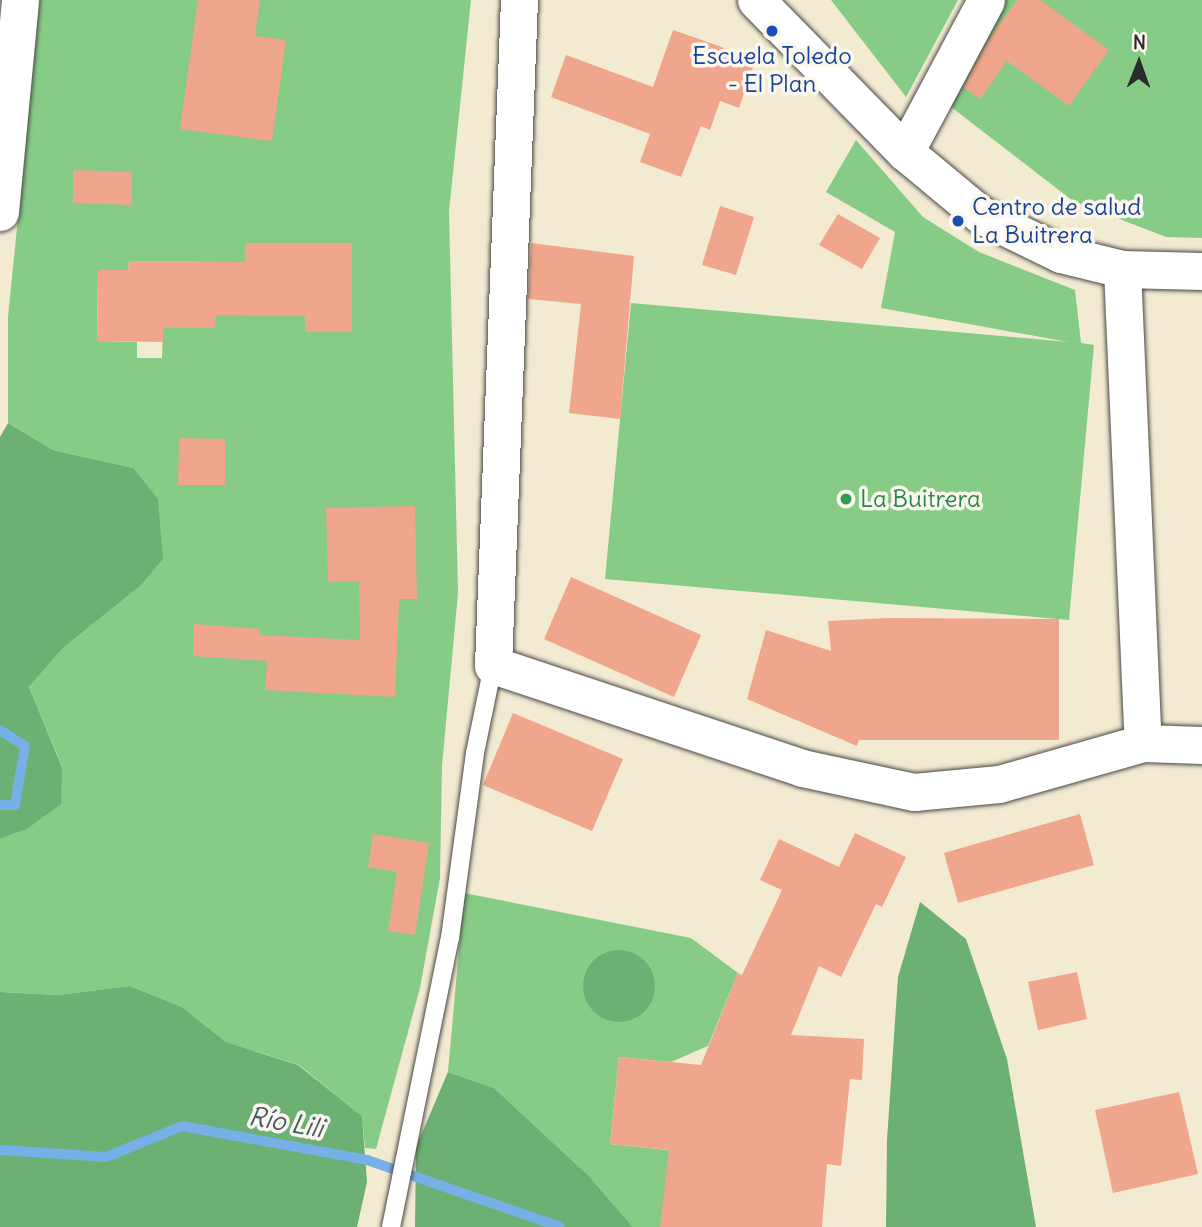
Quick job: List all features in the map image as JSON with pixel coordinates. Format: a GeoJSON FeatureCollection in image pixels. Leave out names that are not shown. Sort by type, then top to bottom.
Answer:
{"type":"FeatureCollection","features":[{"type":"Feature","properties":{"kind":"street"},"geometry":{"type":"LineString","coordinates":[[0,212],[20,0]]}},
{"type":"Feature","properties":{"kind":"street"},"geometry":{"type":"LineString","coordinates":[[519,0],[493,665],[802,768],[914,792],[999,784],[1143,743],[1202,745]]}},
{"type":"Feature","properties":{"kind":"street"},"geometry":{"type":"LineString","coordinates":[[756,0],[905,152],[981,215],[1060,254],[1122,269],[1202,271]]}},
{"type":"Feature","properties":{"kind":"street"},"geometry":{"type":"LineString","coordinates":[[905,152],[986,0]]}},
{"type":"Feature","properties":{"kind":"street"},"geometry":{"type":"LineString","coordinates":[[1122,269],[1143,743]]}},
{"type":"Feature","properties":{"kind":"lane"},"geometry":{"type":"LineString","coordinates":[[391,1227],[450,938],[475,753],[493,665]]}},
{"type":"Feature","properties":{"kind":"green space"},"geometry":{"type":"Polygon","coordinates":[[[40,0],[471,0],[449,211],[458,593],[442,766],[440,878],[420,988],[376,1149],[365,1148],[362,1116],[299,1065],[226,1042],[182,1007],[130,986],[58,995],[0,992],[0,839],[27,829],[62,766],[29,687],[63,648],[139,587],[133,468],[53,450],[8,423],[8,317],[40,0]],[[245,243],[305,291],[305,332],[352,332],[352,243],[245,243]],[[129,261],[128,270],[98,270],[97,341],[137,342],[137,358],[162,358],[163,328],[215,328],[216,262],[129,261]]]}},
{"type":"Feature","properties":{"kind":"green space"},"geometry":{"type":"Polygon","coordinates":[[[831,0],[958,0],[906,97],[831,0]]]}},
{"type":"Feature","properties":{"kind":"green space"},"geometry":{"type":"Polygon","coordinates":[[[998,0],[1202,0],[1202,238],[1166,237],[1073,201],[942,100],[998,0]]]}},
{"type":"Feature","properties":{"kind":"green space","name":"La Buitrera"},"geometry":{"type":"Polygon","coordinates":[[[856,140],[923,217],[979,252],[1075,290],[1081,343],[1094,345],[1069,620],[605,579],[631,303],[1068,342],[881,308],[895,232],[826,192],[856,140]]]}},
{"type":"Feature","properties":{"kind":"green space"},"geometry":{"type":"Polygon","coordinates":[[[8,423],[53,450],[133,468],[158,499],[163,559],[139,587],[63,648],[29,687],[62,767],[61,804],[27,829],[0,839],[0,437],[8,423]]]}},
{"type":"Feature","properties":{"kind":"green space"},"geometry":{"type":"Polygon","coordinates":[[[464,893],[691,938],[738,973],[708,1046],[671,1062],[619,1057],[610,1144],[753,1159],[748,1227],[633,1227],[589,1176],[494,1088],[448,1072],[464,893]]]}},
{"type":"Feature","properties":{"kind":"green space"},"geometry":{"type":"Polygon","coordinates":[[[920,902],[966,939],[1007,1059],[1036,1227],[886,1227],[887,1140],[898,977],[920,902]]]}},
{"type":"Feature","properties":{"kind":"green space"},"geometry":{"type":"Polygon","coordinates":[[[619,950],[639,956],[649,966],[655,986],[649,1006],[639,1016],[619,1022],[599,1016],[589,1006],[583,986],[589,966],[599,956],[619,950]]]}},
{"type":"Feature","properties":{"kind":"green space"},"geometry":{"type":"Polygon","coordinates":[[[130,986],[182,1007],[226,1042],[298,1065],[362,1116],[367,1182],[357,1227],[0,1227],[0,992],[58,995],[130,986]]]}},
{"type":"Feature","properties":{"kind":"green space"},"geometry":{"type":"Polygon","coordinates":[[[448,1072],[494,1088],[589,1176],[633,1227],[415,1227],[416,1147],[448,1072]]]}},
{"type":"Feature","properties":{"kind":"building"},"geometry":{"type":"Polygon","coordinates":[[[198,0],[260,0],[255,36],[286,40],[272,141],[180,129],[198,0]]]}},
{"type":"Feature","properties":{"kind":"building"},"geometry":{"type":"Polygon","coordinates":[[[1017,0],[1040,0],[1109,50],[1069,106],[1007,61],[980,99],[963,87],[989,39],[1017,0]]]}},
{"type":"Feature","properties":{"kind":"building"},"geometry":{"type":"Polygon","coordinates":[[[673,30],[756,59],[739,108],[720,101],[710,130],[701,126],[681,177],[640,162],[650,134],[551,97],[566,55],[653,87],[673,30]]]}},
{"type":"Feature","properties":{"kind":"building"},"geometry":{"type":"Polygon","coordinates":[[[73,170],[132,172],[132,205],[73,203],[73,170]]]}},
{"type":"Feature","properties":{"kind":"building"},"geometry":{"type":"Polygon","coordinates":[[[720,206],[754,217],[736,275],[702,265],[720,206]]]}},
{"type":"Feature","properties":{"kind":"building"},"geometry":{"type":"Polygon","coordinates":[[[838,214],[880,238],[862,269],[819,245],[838,214]]]}},
{"type":"Feature","properties":{"kind":"building"},"geometry":{"type":"Polygon","coordinates":[[[245,243],[352,243],[352,332],[305,332],[305,316],[215,315],[215,328],[163,328],[163,342],[97,341],[98,270],[128,270],[129,261],[245,262],[245,243]]]}},
{"type":"Feature","properties":{"kind":"building"},"geometry":{"type":"Polygon","coordinates":[[[531,243],[634,256],[620,419],[569,413],[581,304],[528,299],[531,243]]]}},
{"type":"Feature","properties":{"kind":"building"},"geometry":{"type":"Polygon","coordinates":[[[179,438],[225,439],[225,485],[178,485],[179,438]]]}},
{"type":"Feature","properties":{"kind":"building"},"geometry":{"type":"Polygon","coordinates":[[[415,506],[417,599],[399,599],[395,697],[265,690],[267,661],[193,656],[194,624],[259,629],[259,635],[360,640],[359,581],[328,582],[326,508],[415,506]]]}},
{"type":"Feature","properties":{"kind":"building"},"geometry":{"type":"Polygon","coordinates":[[[571,577],[701,635],[674,697],[544,639],[571,577]]]}},
{"type":"Feature","properties":{"kind":"building"},"geometry":{"type":"Polygon","coordinates":[[[888,618],[1059,619],[1059,740],[859,740],[857,746],[747,699],[766,630],[831,651],[828,621],[888,618]]]}},
{"type":"Feature","properties":{"kind":"building"},"geometry":{"type":"Polygon","coordinates":[[[513,713],[623,759],[592,831],[483,785],[513,713]]]}},
{"type":"Feature","properties":{"kind":"building"},"geometry":{"type":"Polygon","coordinates":[[[1080,814],[1094,865],[958,903],[944,853],[1080,814]]]}},
{"type":"Feature","properties":{"kind":"building"},"geometry":{"type":"Polygon","coordinates":[[[855,833],[906,857],[882,907],[876,904],[841,977],[819,966],[791,1035],[864,1039],[862,1080],[850,1079],[841,1166],[827,1164],[822,1227],[660,1227],[669,1150],[610,1144],[619,1057],[701,1065],[738,973],[742,975],[782,890],[760,880],[779,839],[839,867],[855,833]]]}},
{"type":"Feature","properties":{"kind":"building"},"geometry":{"type":"Polygon","coordinates":[[[373,834],[429,843],[415,935],[388,931],[397,872],[368,867],[373,834]]]}},
{"type":"Feature","properties":{"kind":"building"},"geometry":{"type":"Polygon","coordinates":[[[1077,972],[1087,1019],[1038,1030],[1028,982],[1077,972]]]}},
{"type":"Feature","properties":{"kind":"building"},"geometry":{"type":"Polygon","coordinates":[[[1179,1092],[1198,1174],[1113,1193],[1095,1110],[1179,1092]]]}},
{"type":"Feature","properties":{"kind":"waterway","name":"Río Lili"},"geometry":{"type":"LineString","coordinates":[[0,730],[25,746],[15,805],[0,805]]}},
{"type":"Feature","properties":{"kind":"waterway","name":"Río Lili"},"geometry":{"type":"LineString","coordinates":[[0,1150],[106,1157],[182,1126],[367,1160],[560,1227]]}},
{"type":"Feature","properties":{"kind":"place","name":"Escuela Toledo - El Plan"},"geometry":{"type":"Point","coordinates":[772,31]}},
{"type":"Feature","properties":{"kind":"place","name":"Centro de salud La Buitrera"},"geometry":{"type":"Point","coordinates":[958,221]}},
{"type":"Feature","properties":{"kind":"place","name":"La Buitrera"},"geometry":{"type":"Point","coordinates":[846,499]}}]}
